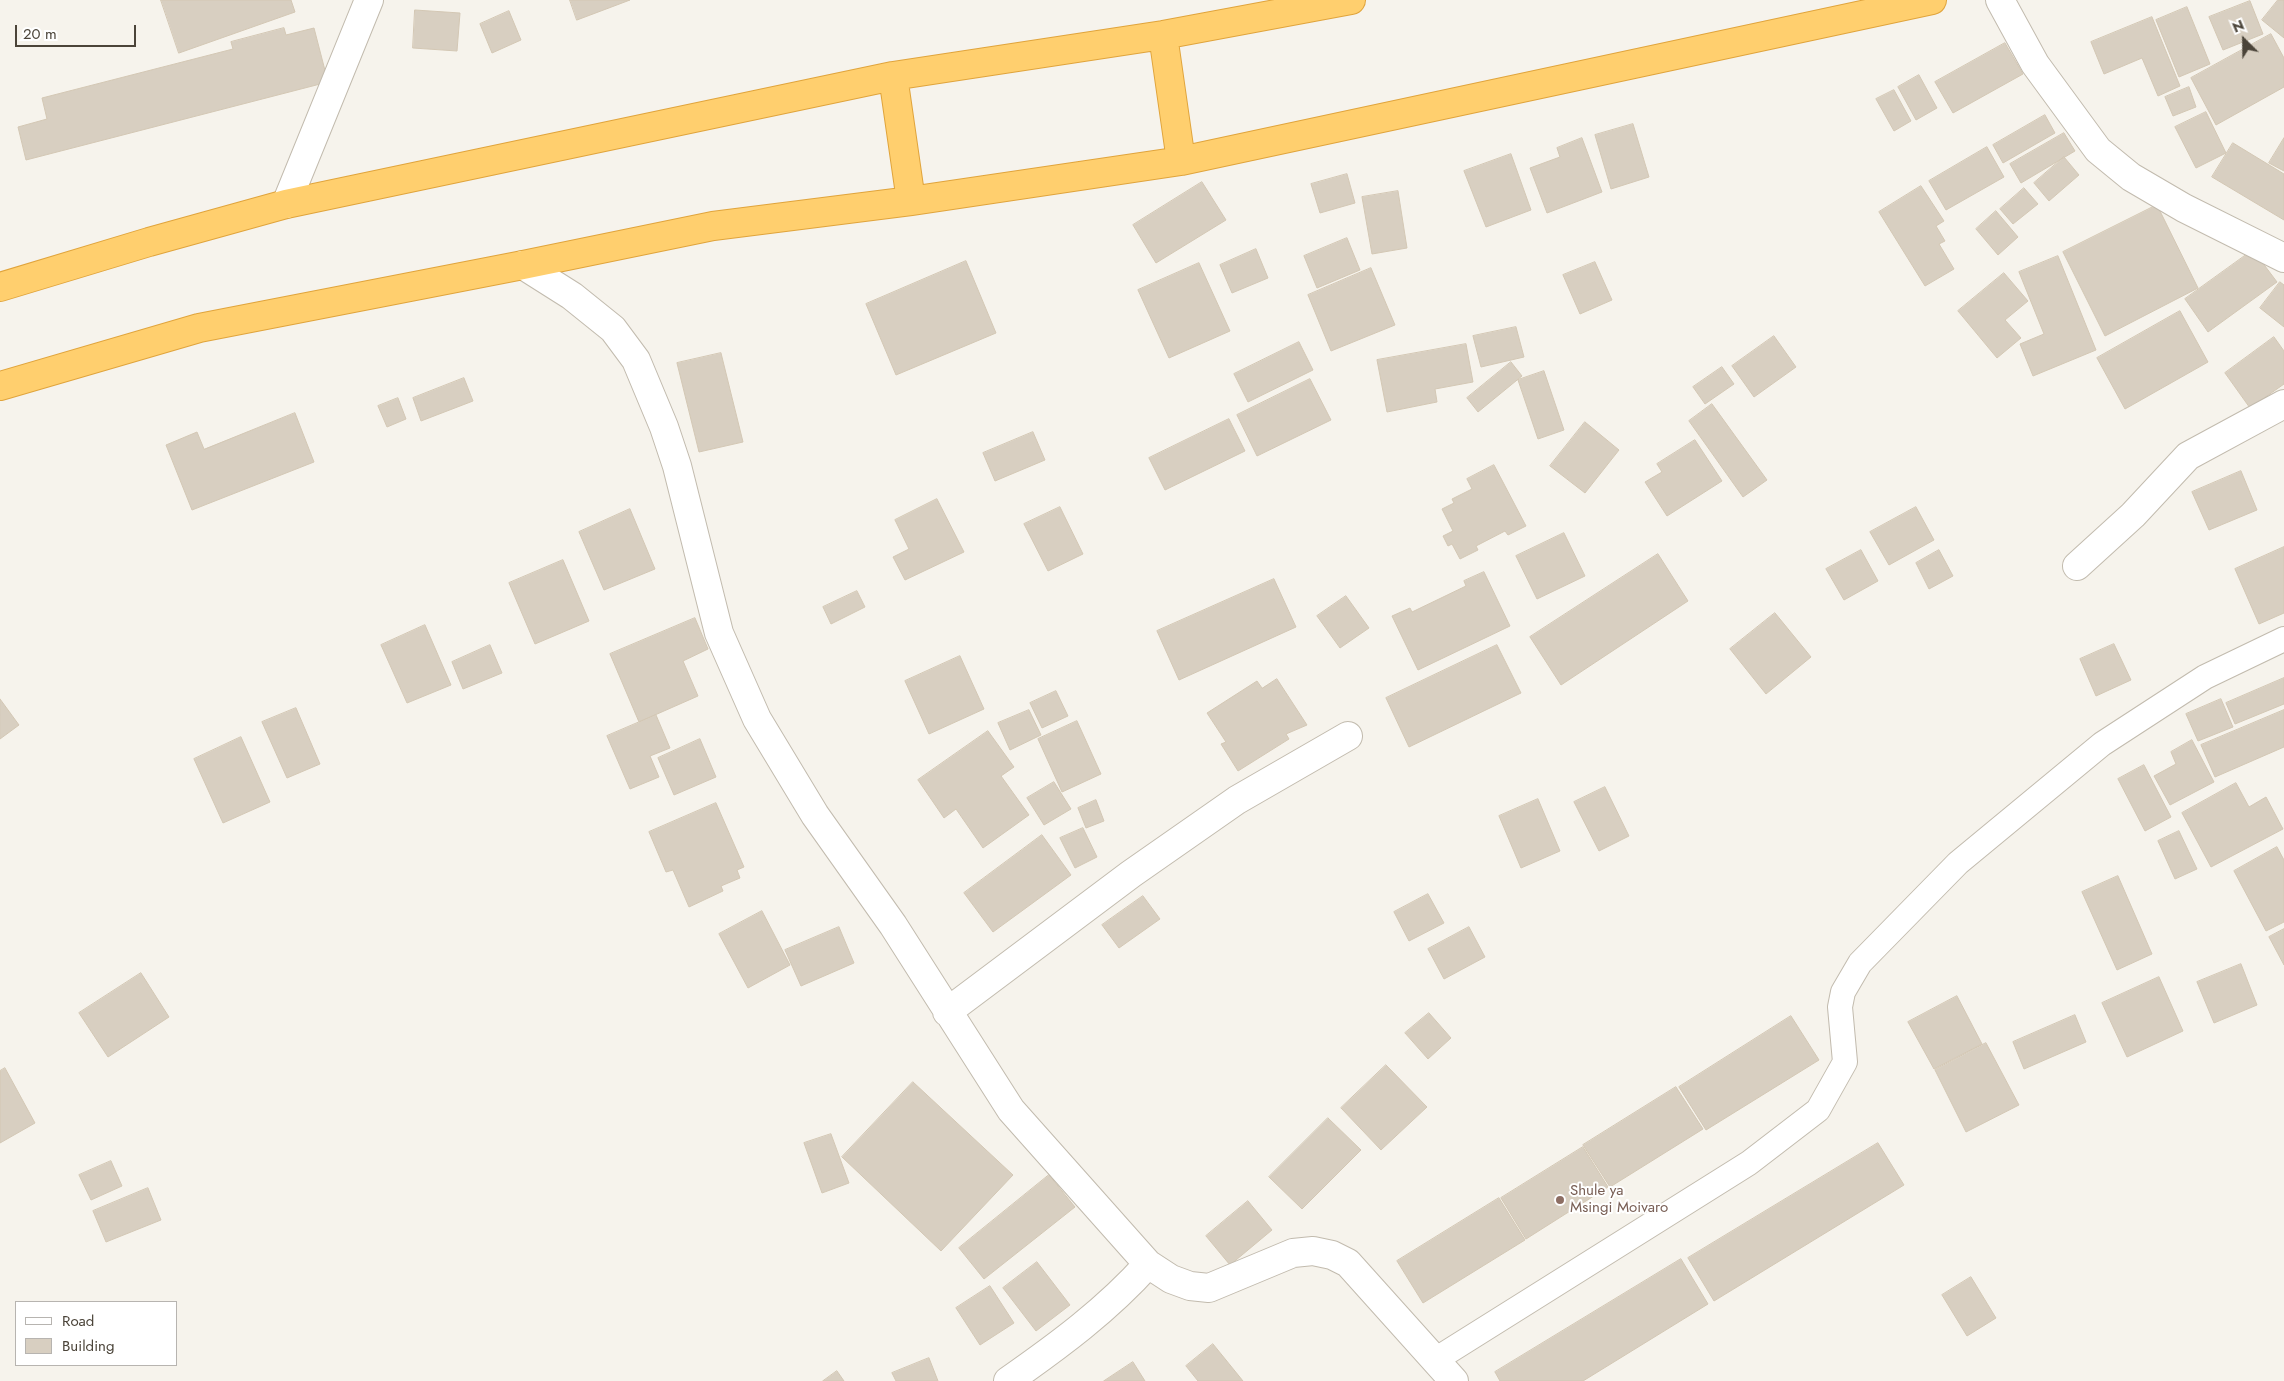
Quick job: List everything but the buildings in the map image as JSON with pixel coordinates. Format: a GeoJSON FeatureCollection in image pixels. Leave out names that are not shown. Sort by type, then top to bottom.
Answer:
{"type":"FeatureCollection","features":[{"type":"Feature","properties":{"kind":"highway"},"geometry":{"type":"LineString","coordinates":[[0,287],[286,204],[893,76],[1163,35],[1351,0]]}},
{"type":"Feature","properties":{"kind":"highway"},"geometry":{"type":"LineString","coordinates":[[0,386],[199,328],[523,266],[713,226],[911,201],[1181,161],[1932,0]]}},
{"type":"Feature","properties":{"kind":"highway"},"geometry":{"type":"LineString","coordinates":[[1163,35],[1181,161]]}},
{"type":"Feature","properties":{"kind":"highway"},"geometry":{"type":"LineString","coordinates":[[893,76],[911,201]]}},
{"type":"Feature","properties":{"kind":"street"},"geometry":{"type":"LineString","coordinates":[[286,204],[369,0]]}},
{"type":"Feature","properties":{"kind":"street"},"geometry":{"type":"LineString","coordinates":[[2000,0],[2035,64],[2098,150],[2130,177],[2184,208],[2284,258]]}},
{"type":"Feature","properties":{"kind":"street"},"geometry":{"type":"LineString","coordinates":[[523,266],[572,296],[614,328],[636,360],[664,428],[677,466],[719,634],[757,719],[815,815],[893,925],[1011,1110],[1148,1264],[1177,1282],[1190,1286],[1209,1288],[1293,1254],[1313,1251],[1332,1255],[1348,1263],[1454,1381]]}},
{"type":"Feature","properties":{"kind":"street"},"geometry":{"type":"LineString","coordinates":[[2077,566],[2133,516],[2188,456],[2284,404]]}},
{"type":"Feature","properties":{"kind":"street"},"geometry":{"type":"LineString","coordinates":[[947,1012],[1131,874],[1237,800],[1348,736]]}},
{"type":"Feature","properties":{"kind":"street"},"geometry":{"type":"LineString","coordinates":[[1008,1381],[1100,1313],[1148,1264]]}},
{"type":"Feature","properties":{"kind":"lane"},"geometry":{"type":"LineString","coordinates":[[1435,1360],[1749,1163],[1818,1110],[1845,1062],[1840,1007],[1843,992],[1860,963],[1958,863],[2102,744],[2206,677],[2284,640]]}},
{"type":"Feature","properties":{"kind":"place","name":"Shule ya Msingi Moivaro"},"geometry":{"type":"Point","coordinates":[1560,1200]}}]}
